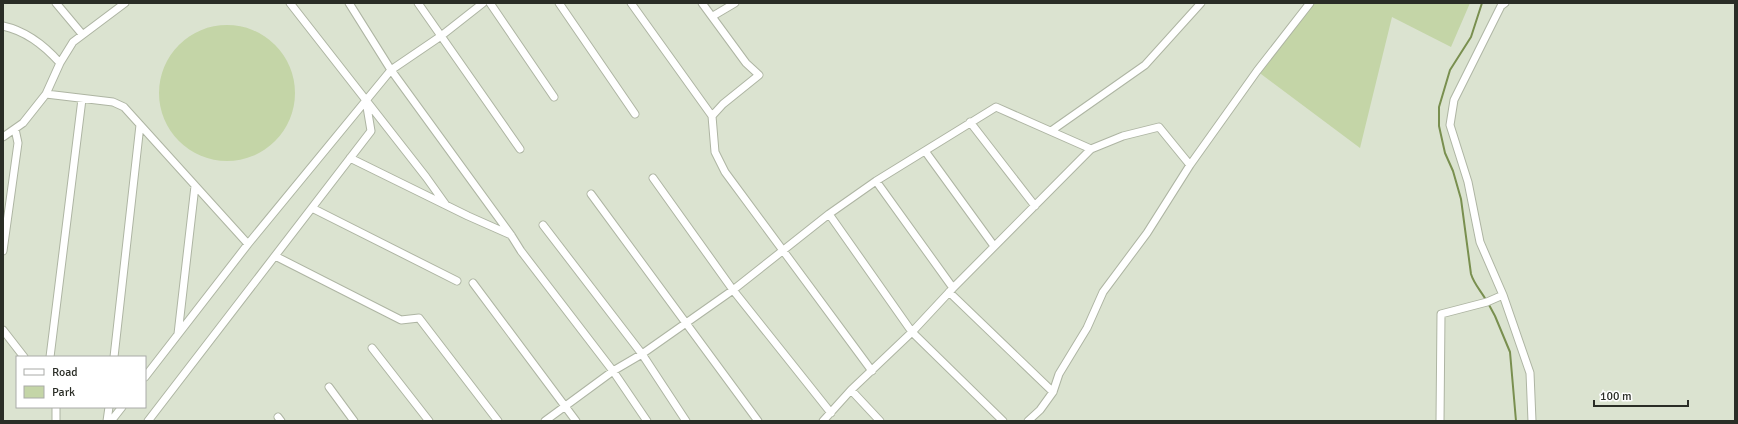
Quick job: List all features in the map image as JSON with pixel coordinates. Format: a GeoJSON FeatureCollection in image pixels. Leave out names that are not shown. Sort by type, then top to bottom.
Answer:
{"type":"FeatureCollection","features":[{"type":"Feature","properties":{"kind":"street"},"geometry":{"type":"LineString","coordinates":[[56,3],[82,34]]}},
{"type":"Feature","properties":{"kind":"street"},"geometry":{"type":"LineString","coordinates":[[3,137],[23,123],[46,94],[60,63],[73,42],[125,3]]}},
{"type":"Feature","properties":{"kind":"street"},"geometry":{"type":"LineString","coordinates":[[290,3],[426,177],[446,205]]}},
{"type":"Feature","properties":{"kind":"street"},"geometry":{"type":"LineString","coordinates":[[349,3],[391,70],[511,235],[521,251],[613,371],[647,421]]}},
{"type":"Feature","properties":{"kind":"street"},"geometry":{"type":"LineString","coordinates":[[418,3],[520,149]]}},
{"type":"Feature","properties":{"kind":"street"},"geometry":{"type":"LineString","coordinates":[[146,376],[248,244],[391,70],[441,36],[483,3]]}},
{"type":"Feature","properties":{"kind":"street"},"geometry":{"type":"LineString","coordinates":[[490,3],[554,97]]}},
{"type":"Feature","properties":{"kind":"street"},"geometry":{"type":"LineString","coordinates":[[559,3],[635,114]]}},
{"type":"Feature","properties":{"kind":"street"},"geometry":{"type":"LineString","coordinates":[[631,3],[712,116],[715,152],[725,172],[872,371]]}},
{"type":"Feature","properties":{"kind":"street"},"geometry":{"type":"LineString","coordinates":[[702,3],[746,63],[759,75],[723,104],[712,116]]}},
{"type":"Feature","properties":{"kind":"street"},"geometry":{"type":"LineString","coordinates":[[713,16],[735,3]]}},
{"type":"Feature","properties":{"kind":"street"},"geometry":{"type":"LineString","coordinates":[[1051,131],[1145,65],[1202,3]]}},
{"type":"Feature","properties":{"kind":"street"},"geometry":{"type":"LineString","coordinates":[[1028,421],[1040,410],[1053,392],[1059,374],[1087,328],[1104,292],[1146,233],[1190,165],[1257,71],[1310,3]]}},
{"type":"Feature","properties":{"kind":"street"},"geometry":{"type":"LineString","coordinates":[[1505,3],[1501,6],[1454,100],[1450,125],[1468,182],[1480,242],[1503,295],[1530,373],[1532,421]]}},
{"type":"Feature","properties":{"kind":"street"},"geometry":{"type":"LineString","coordinates":[[3,26],[20,31],[50,51],[60,63]]}},
{"type":"Feature","properties":{"kind":"street"},"geometry":{"type":"LineString","coordinates":[[46,94],[119,104],[140,125],[248,244]]}},
{"type":"Feature","properties":{"kind":"street"},"geometry":{"type":"LineString","coordinates":[[50,356],[82,99]]}},
{"type":"Feature","properties":{"kind":"street"},"geometry":{"type":"LineString","coordinates":[[148,421],[371,131],[366,101]]}},
{"type":"Feature","properties":{"kind":"street"},"geometry":{"type":"LineString","coordinates":[[545,421],[613,371],[642,354],[733,290],[829,214],[876,181],[996,107],[1091,149]]}},
{"type":"Feature","properties":{"kind":"street"},"geometry":{"type":"LineString","coordinates":[[970,122],[1035,206]]}},
{"type":"Feature","properties":{"kind":"street"},"geometry":{"type":"LineString","coordinates":[[114,356],[140,125]]}},
{"type":"Feature","properties":{"kind":"street"},"geometry":{"type":"LineString","coordinates":[[823,421],[1091,149],[1123,136],[1159,127],[1190,165]]}},
{"type":"Feature","properties":{"kind":"street"},"geometry":{"type":"LineString","coordinates":[[3,251],[18,143],[15,129]]}},
{"type":"Feature","properties":{"kind":"street"},"geometry":{"type":"LineString","coordinates":[[926,151],[994,246]]}},
{"type":"Feature","properties":{"kind":"street"},"geometry":{"type":"LineString","coordinates":[[350,158],[511,235]]}},
{"type":"Feature","properties":{"kind":"street"},"geometry":{"type":"LineString","coordinates":[[653,178],[733,290],[831,413]]}},
{"type":"Feature","properties":{"kind":"street"},"geometry":{"type":"LineString","coordinates":[[876,181],[951,290],[1053,392]]}},
{"type":"Feature","properties":{"kind":"street"},"geometry":{"type":"LineString","coordinates":[[178,335],[196,186]]}},
{"type":"Feature","properties":{"kind":"street"},"geometry":{"type":"LineString","coordinates":[[591,194],[758,421]]}},
{"type":"Feature","properties":{"kind":"street"},"geometry":{"type":"LineString","coordinates":[[312,208],[457,281]]}},
{"type":"Feature","properties":{"kind":"street"},"geometry":{"type":"LineString","coordinates":[[829,214],[912,332],[1004,421]]}},
{"type":"Feature","properties":{"kind":"street"},"geometry":{"type":"LineString","coordinates":[[543,225],[642,354],[686,421]]}},
{"type":"Feature","properties":{"kind":"street"},"geometry":{"type":"LineString","coordinates":[[275,256],[401,320],[419,318],[498,421]]}},
{"type":"Feature","properties":{"kind":"street"},"geometry":{"type":"LineString","coordinates":[[473,283],[576,421]]}},
{"type":"Feature","properties":{"kind":"street"},"geometry":{"type":"LineString","coordinates":[[1440,421],[1441,314],[1487,302],[1503,295]]}},
{"type":"Feature","properties":{"kind":"street"},"geometry":{"type":"LineString","coordinates":[[3,330],[23,356]]}},
{"type":"Feature","properties":{"kind":"street"},"geometry":{"type":"LineString","coordinates":[[372,348],[429,421]]}},
{"type":"Feature","properties":{"kind":"street"},"geometry":{"type":"LineString","coordinates":[[329,387],[354,421]]}},
{"type":"Feature","properties":{"kind":"street"},"geometry":{"type":"LineString","coordinates":[[852,390],[880,421]]}},
{"type":"Feature","properties":{"kind":"street"},"geometry":{"type":"LineString","coordinates":[[56,408],[56,421]]}},
{"type":"Feature","properties":{"kind":"street"},"geometry":{"type":"LineString","coordinates":[[107,421],[109,408]]}},
{"type":"Feature","properties":{"kind":"street"},"geometry":{"type":"LineString","coordinates":[[111,421],[121,408]]}},
{"type":"Feature","properties":{"kind":"green space"},"geometry":{"type":"Polygon","coordinates":[[[1314,3],[1470,3],[1451,47],[1392,17],[1360,148],[1257,71],[1314,3]]]}},
{"type":"Feature","properties":{"kind":"green space"},"geometry":{"type":"Polygon","coordinates":[[[220,25],[234,25],[253,30],[265,36],[280,50],[290,67],[294,80],[294,106],[290,119],[284,131],[270,146],[265,150],[247,158],[234,161],[220,161],[201,156],[189,150],[174,136],[170,131],[162,113],[159,100],[159,86],[164,67],[170,55],[184,40],[189,36],[207,28],[220,25]]]}},
{"type":"Feature","properties":{"kind":"waterway"},"geometry":{"type":"LineString","coordinates":[[1482,3],[1471,37],[1450,70],[1439,107],[1439,126],[1445,153],[1453,171],[1461,199],[1472,278],[1486,300]]}},
{"type":"Feature","properties":{"kind":"waterway"},"geometry":{"type":"LineString","coordinates":[[1488,303],[1510,352],[1516,421]]}}]}
